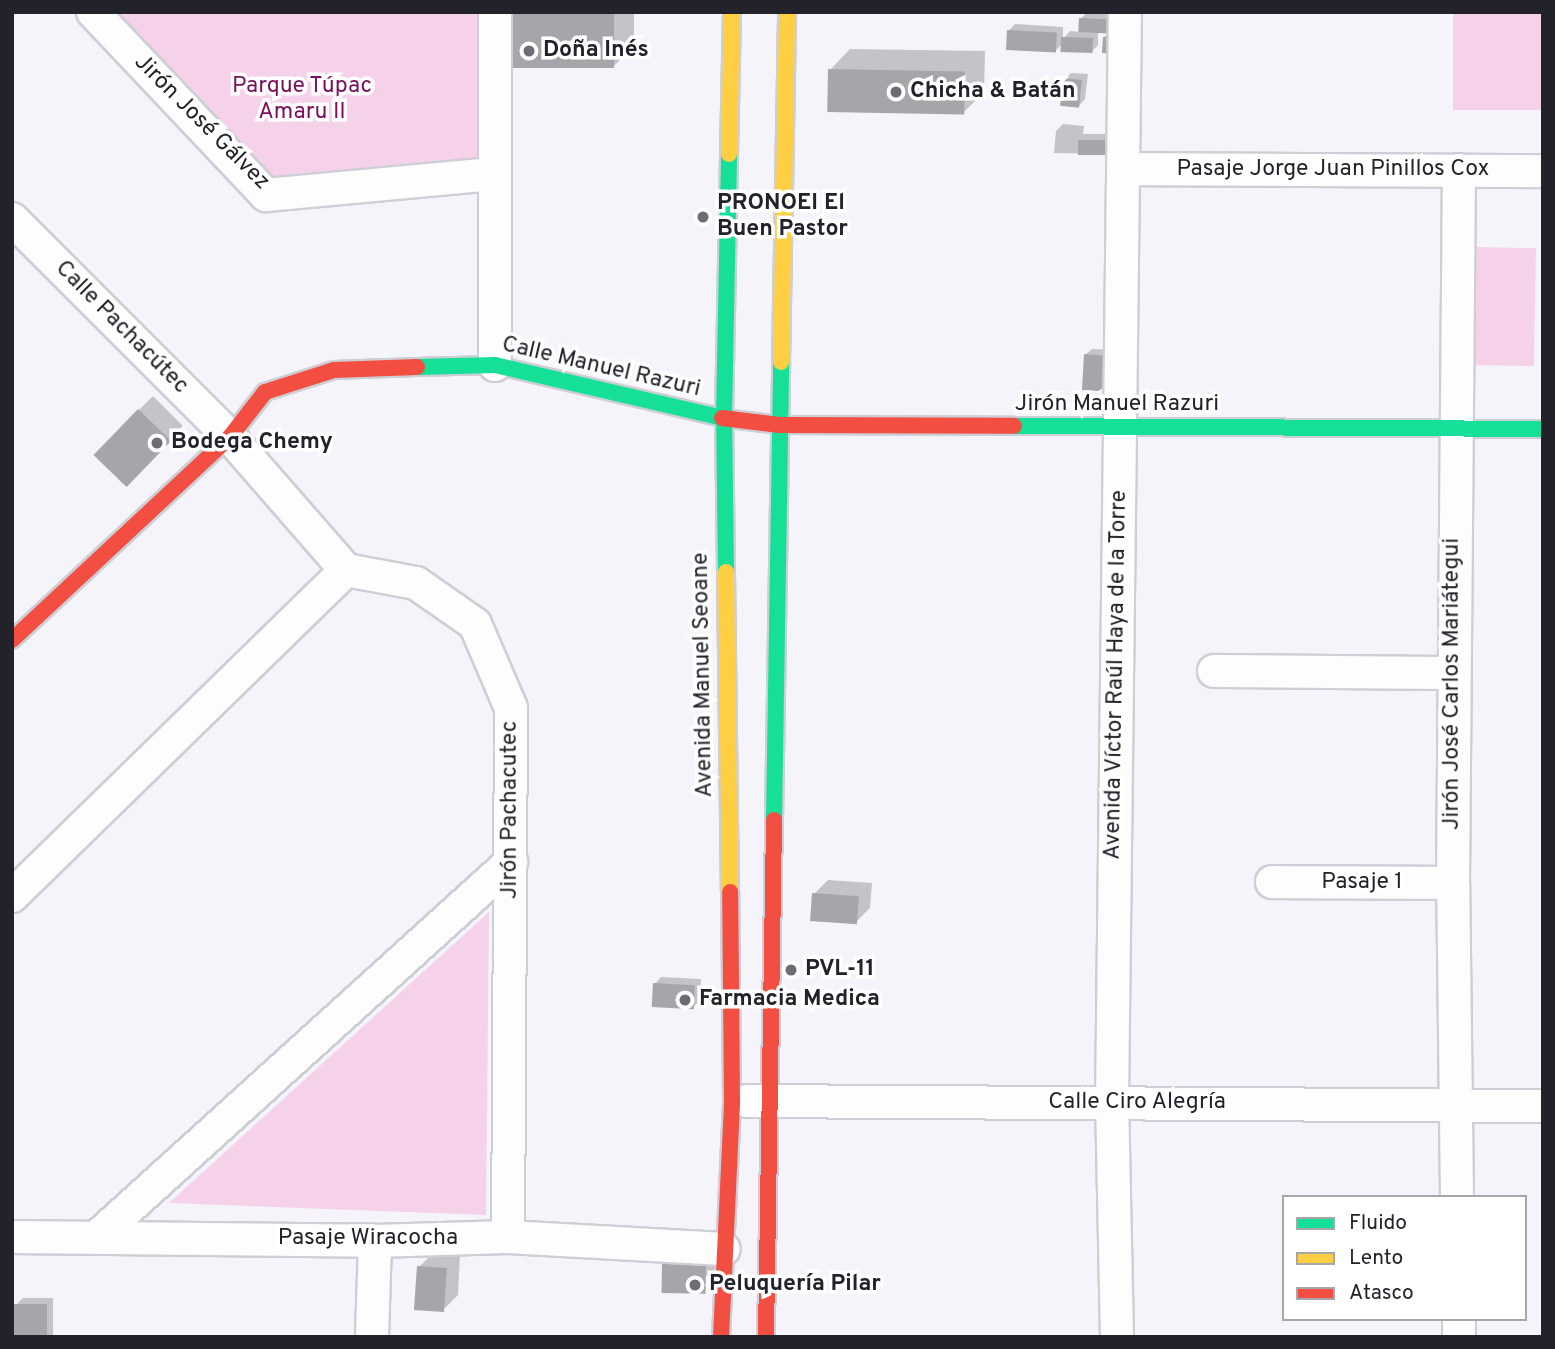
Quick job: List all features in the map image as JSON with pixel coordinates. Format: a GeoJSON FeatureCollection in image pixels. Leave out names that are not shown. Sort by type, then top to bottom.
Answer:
{"type":"FeatureCollection","features":[{"type":"Feature","properties":{"kind":"street","name":"Jirón José Gálvez"},"geometry":{"type":"LineString","coordinates":[[93,12],[266,195],[493,174]]}},
{"type":"Feature","properties":{"kind":"street"},"geometry":{"type":"LineString","coordinates":[[495,12],[495,365]]}},
{"type":"Feature","properties":{"kind":"street","name":"Avenida Manuel Seoane"},"geometry":{"type":"LineString","coordinates":[[721,1337],[732,1101],[724,418],[732,12]]}},
{"type":"Feature","properties":{"kind":"street"},"geometry":{"type":"LineString","coordinates":[[766,1337],[787,12]]}},
{"type":"Feature","properties":{"kind":"street","name":"Avenida Víctor Raúl Haya de la Torre"},"geometry":{"type":"LineString","coordinates":[[1117,1337],[1112,1102],[1125,12]]}},
{"type":"Feature","properties":{"kind":"street","name":"Pasaje Jorge Juan Pinillos Cox"},"geometry":{"type":"LineString","coordinates":[[1123,169],[1543,171]]}},
{"type":"Feature","properties":{"kind":"street","name":"Jirón José Carlos Mariátegui"},"geometry":{"type":"LineString","coordinates":[[1457,1195],[1452,883],[1454,430],[1459,170]]}},
{"type":"Feature","properties":{"kind":"street","name":"Calle Pachacútec"},"geometry":{"type":"LineString","coordinates":[[12,219],[230,437]]}},
{"type":"Feature","properties":{"kind":"street","name":"Calle Manuel Razuri"},"geometry":{"type":"LineString","coordinates":[[12,640],[230,437],[265,392],[334,370],[495,365],[724,418],[780,425]]}},
{"type":"Feature","properties":{"kind":"street","name":"Jirón Manuel Razuri"},"geometry":{"type":"LineString","coordinates":[[780,425],[1543,429]]}},
{"type":"Feature","properties":{"kind":"street"},"geometry":{"type":"LineString","coordinates":[[12,895],[346,570],[230,437]]}},
{"type":"Feature","properties":{"kind":"street","name":"Jirón Pachacutec"},"geometry":{"type":"LineString","coordinates":[[346,570],[415,583],[475,624],[511,708],[508,1237]]}},
{"type":"Feature","properties":{"kind":"street"},"geometry":{"type":"LineString","coordinates":[[1214,671],[1454,673]]}},
{"type":"Feature","properties":{"kind":"street"},"geometry":{"type":"LineString","coordinates":[[97,1237],[511,862]]}},
{"type":"Feature","properties":{"kind":"street","name":"Pasaje 1"},"geometry":{"type":"LineString","coordinates":[[1272,882],[1452,883]]}},
{"type":"Feature","properties":{"kind":"street","name":"Calle Ciro Alegría"},"geometry":{"type":"LineString","coordinates":[[732,1101],[1543,1106]]}},
{"type":"Feature","properties":{"kind":"street","name":"Pasaje Wiracocha"},"geometry":{"type":"LineString","coordinates":[[12,1237],[375,1241],[508,1237],[724,1249]]}},
{"type":"Feature","properties":{"kind":"street"},"geometry":{"type":"LineString","coordinates":[[372,1337],[375,1241]]}},
{"type":"Feature","properties":{"kind":"green space","name":"Parque Túpac Amaru II"},"geometry":{"type":"Polygon","coordinates":[[[94,12],[492,12],[489,165],[266,195],[94,12]]]}},
{"type":"Feature","properties":{"kind":"green space"},"geometry":{"type":"Polygon","coordinates":[[[1453,12],[1543,12],[1543,110],[1453,110],[1453,12]]]}},
{"type":"Feature","properties":{"kind":"green space"},"geometry":{"type":"Polygon","coordinates":[[[1473,247],[1536,248],[1534,366],[1471,365],[1473,247]]]}},
{"type":"Feature","properties":{"kind":"green space"},"geometry":{"type":"Polygon","coordinates":[[[489,912],[486,1215],[169,1203],[489,912]]]}},
{"type":"Feature","properties":{"kind":"building"},"geometry":{"type":"Polygon","coordinates":[[[512,12],[614,12],[614,68],[512,68],[512,12]]]}},
{"type":"Feature","properties":{"kind":"building"},"geometry":{"type":"Polygon","coordinates":[[[1079,18],[1114,20],[1113,34],[1078,32],[1079,18]]]}},
{"type":"Feature","properties":{"kind":"building"},"geometry":{"type":"Polygon","coordinates":[[[1007,30],[1057,33],[1056,53],[1006,50],[1007,30]]]}},
{"type":"Feature","properties":{"kind":"building"},"geometry":{"type":"Polygon","coordinates":[[[1061,37],[1093,38],[1092,53],[1060,52],[1061,37]]]}},
{"type":"Feature","properties":{"kind":"building"},"geometry":{"type":"Polygon","coordinates":[[[1103,37],[1116,38],[1115,54],[1102,53],[1103,37]]]}},
{"type":"Feature","properties":{"kind":"building","name":"Chicha & Batán"},"geometry":{"type":"Polygon","coordinates":[[[828,69],[965,71],[964,114],[827,112],[828,69]]]}},
{"type":"Feature","properties":{"kind":"building"},"geometry":{"type":"Polygon","coordinates":[[[1063,78],[1082,80],[1079,108],[1060,106],[1063,78]]]}},
{"type":"Feature","properties":{"kind":"building"},"geometry":{"type":"Polygon","coordinates":[[[1078,140],[1116,140],[1116,155],[1078,155],[1078,140]]]}},
{"type":"Feature","properties":{"kind":"building"},"geometry":{"type":"Polygon","coordinates":[[[1084,354],[1109,356],[1108,385],[1098,391],[1082,390],[1084,354]]]}},
{"type":"Feature","properties":{"kind":"building"},"geometry":{"type":"Polygon","coordinates":[[[138,409],[171,441],[127,487],[94,455],[138,409]]]}},
{"type":"Feature","properties":{"kind":"building"},"geometry":{"type":"Polygon","coordinates":[[[812,893],[859,896],[857,924],[810,921],[812,893]]]}},
{"type":"Feature","properties":{"kind":"building"},"geometry":{"type":"Polygon","coordinates":[[[653,983],[695,985],[694,1009],[652,1007],[653,983]]]}},
{"type":"Feature","properties":{"kind":"building"},"geometry":{"type":"Polygon","coordinates":[[[662,1264],[706,1265],[705,1294],[661,1293],[662,1264]]]}},
{"type":"Feature","properties":{"kind":"building"},"geometry":{"type":"Polygon","coordinates":[[[417,1266],[447,1268],[444,1312],[414,1310],[417,1266]]]}},
{"type":"Feature","properties":{"kind":"building"},"geometry":{"type":"Polygon","coordinates":[[[14,1304],[47,1304],[47,1337],[14,1337],[14,1304]]]}},
{"type":"Feature","properties":{"kind":"traffic: fast"},"geometry":{"type":"LineString","coordinates":[[726,572],[724,418],[729,154]]}},
{"type":"Feature","properties":{"kind":"traffic: fast"},"geometry":{"type":"LineString","coordinates":[[774,820],[781,362]]}},
{"type":"Feature","properties":{"kind":"traffic: fast"},"geometry":{"type":"LineString","coordinates":[[417,367],[495,365],[722,418]]}},
{"type":"Feature","properties":{"kind":"traffic: fast"},"geometry":{"type":"LineString","coordinates":[[1014,426],[1543,429]]}},
{"type":"Feature","properties":{"kind":"traffic: slow"},"geometry":{"type":"LineString","coordinates":[[729,154],[732,12]]}},
{"type":"Feature","properties":{"kind":"traffic: slow"},"geometry":{"type":"LineString","coordinates":[[781,362],[787,12]]}},
{"type":"Feature","properties":{"kind":"traffic: slow"},"geometry":{"type":"LineString","coordinates":[[726,572],[730,892]]}},
{"type":"Feature","properties":{"kind":"traffic: jam"},"geometry":{"type":"LineString","coordinates":[[12,640],[230,437],[265,392],[334,370],[417,367]]}},
{"type":"Feature","properties":{"kind":"traffic: jam"},"geometry":{"type":"LineString","coordinates":[[722,418],[780,425],[1014,426]]}},
{"type":"Feature","properties":{"kind":"traffic: jam"},"geometry":{"type":"LineString","coordinates":[[766,1337],[774,820]]}},
{"type":"Feature","properties":{"kind":"traffic: jam"},"geometry":{"type":"LineString","coordinates":[[721,1337],[732,1101],[730,892]]}},
{"type":"Feature","properties":{"kind":"place","name":"Doña Inés"},"geometry":{"type":"Point","coordinates":[529,51]}},
{"type":"Feature","properties":{"kind":"place","name":"Chicha & Batán"},"geometry":{"type":"Point","coordinates":[896,92]}},
{"type":"Feature","properties":{"kind":"place","name":"PRONOEI El Buen Pastor"},"geometry":{"type":"Point","coordinates":[703,217]}},
{"type":"Feature","properties":{"kind":"place","name":"Bodega Chemy"},"geometry":{"type":"Point","coordinates":[157,443]}},
{"type":"Feature","properties":{"kind":"place","name":"PVL-11"},"geometry":{"type":"Point","coordinates":[791,970]}},
{"type":"Feature","properties":{"kind":"place","name":"Farmacia Medica"},"geometry":{"type":"Point","coordinates":[685,1000]}},
{"type":"Feature","properties":{"kind":"place","name":"Peluquería Pilar"},"geometry":{"type":"Point","coordinates":[695,1285]}}]}
